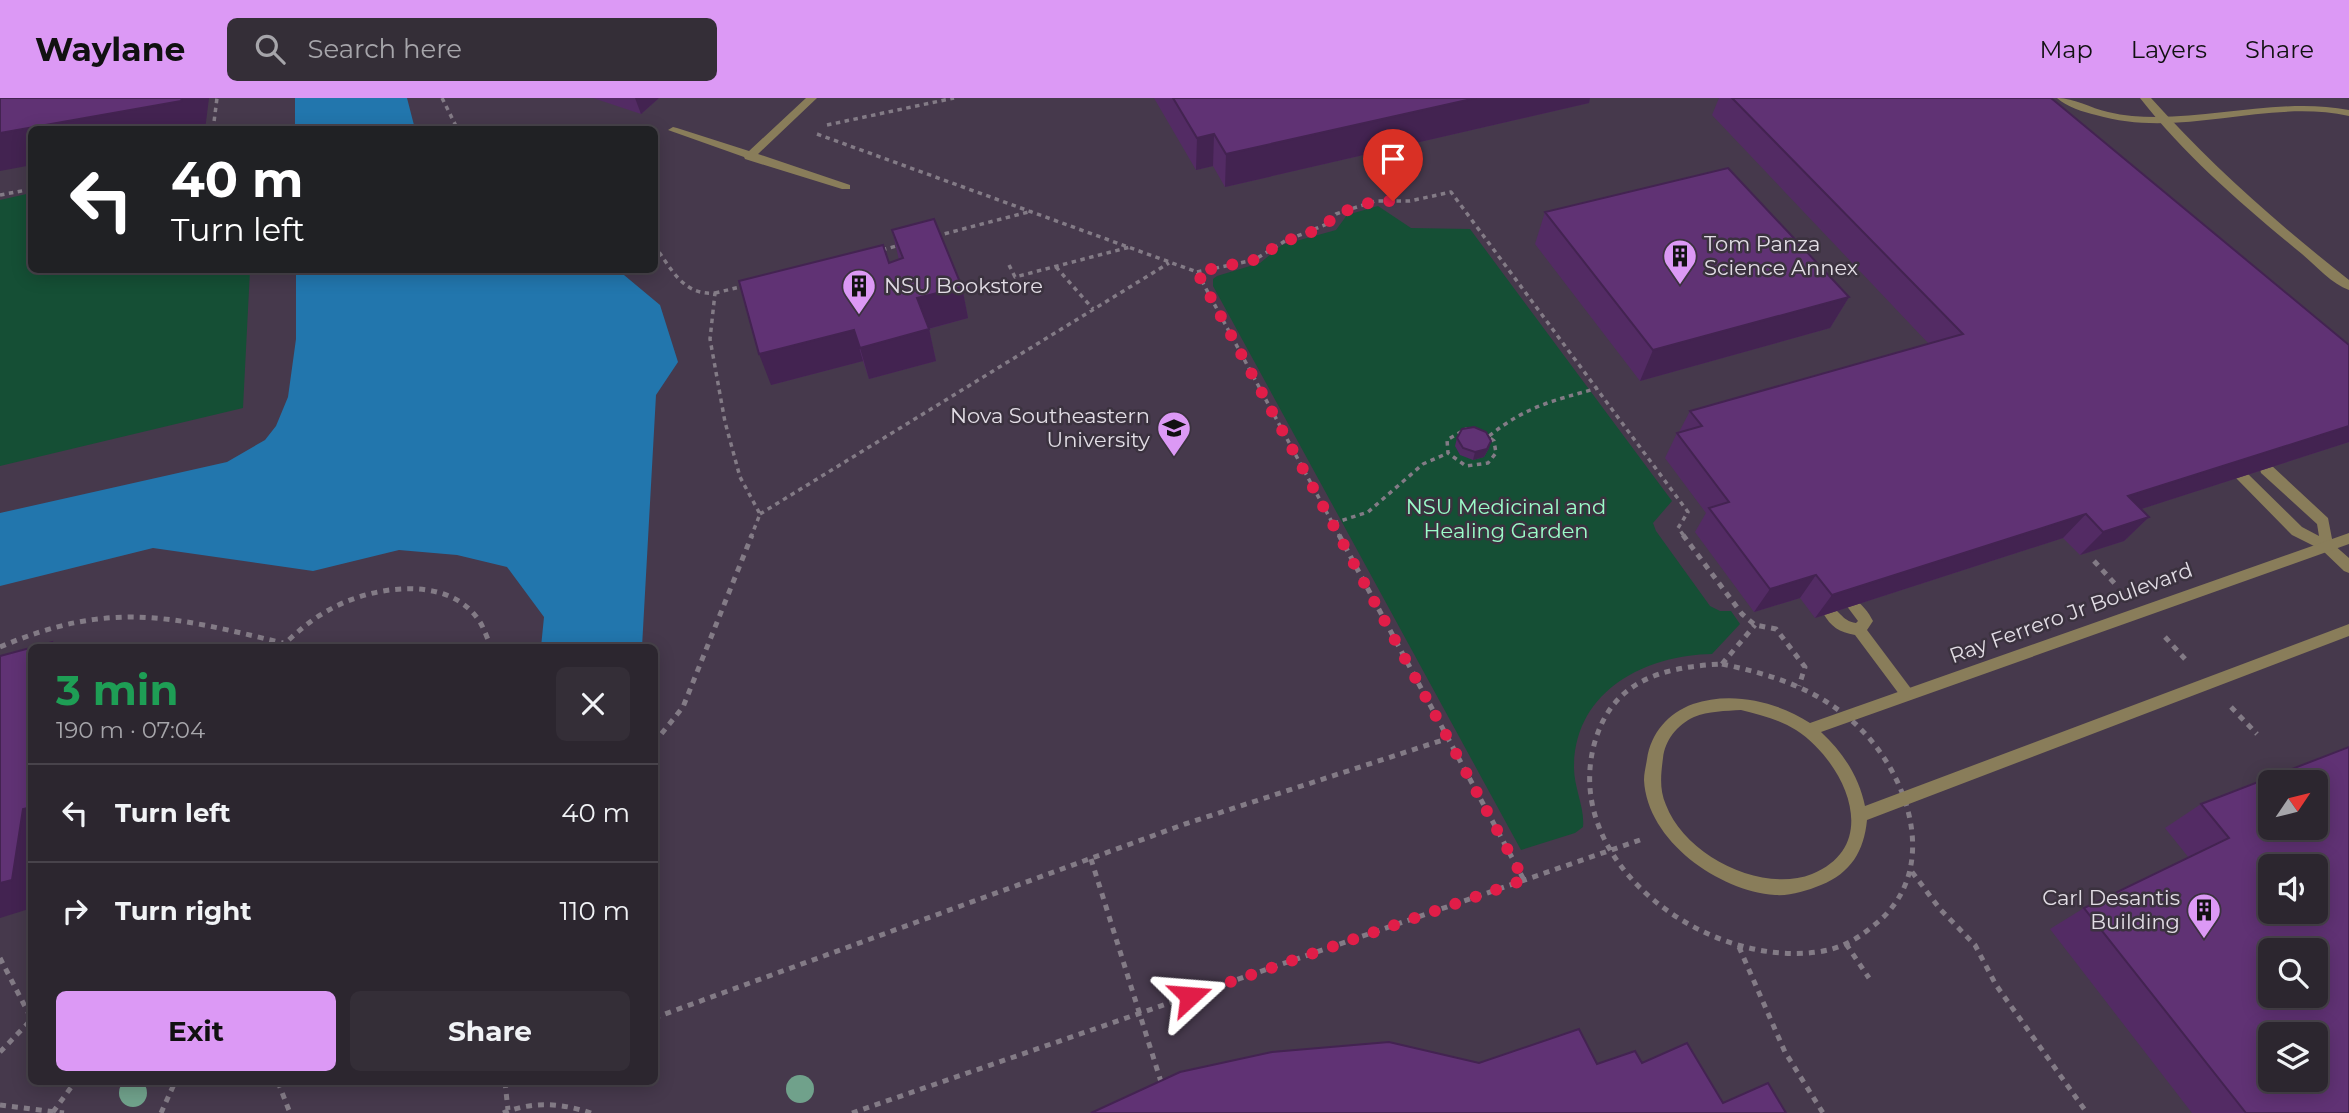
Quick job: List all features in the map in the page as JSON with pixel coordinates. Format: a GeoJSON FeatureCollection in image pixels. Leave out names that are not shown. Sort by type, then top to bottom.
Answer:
{"type":"FeatureCollection","features":[{"type":"Feature","properties":{"kind":"street"},"geometry":{"type":"LineString","coordinates":[[750,157],[811,98]]}},
{"type":"Feature","properties":{"kind":"street"},"geometry":{"type":"LineString","coordinates":[[2062,98],[2098,115],[2124,120],[2309,104],[2349,113]]}},
{"type":"Feature","properties":{"kind":"street"},"geometry":{"type":"LineString","coordinates":[[2145,98],[2185,144],[2264,218],[2349,286]]}},
{"type":"Feature","properties":{"kind":"street"},"geometry":{"type":"LineString","coordinates":[[673,130],[846,187]]}},
{"type":"Feature","properties":{"kind":"street"},"geometry":{"type":"LineString","coordinates":[[2266,469],[2323,522],[2327,546]]}},
{"type":"Feature","properties":{"kind":"street"},"geometry":{"type":"LineString","coordinates":[[2242,477],[2297,531],[2327,546],[2349,567]]}},
{"type":"Feature","properties":{"kind":"street","name":"Ray Ferrero Jr Boulevard"},"geometry":{"type":"LineString","coordinates":[[1809,730],[2349,538]]}},
{"type":"Feature","properties":{"kind":"street"},"geometry":{"type":"LineString","coordinates":[[1853,605],[1866,621],[1858,630]]}},
{"type":"Feature","properties":{"kind":"street"},"geometry":{"type":"LineString","coordinates":[[1830,613],[1842,627],[1858,630],[1907,694]]}},
{"type":"Feature","properties":{"kind":"street"},"geometry":{"type":"LineString","coordinates":[[1861,815],[2349,630]]}},
{"type":"Feature","properties":{"kind":"street"},"geometry":{"type":"LineString","coordinates":[[1741,704],[1775,712],[1809,730],[1835,755],[1853,784],[1861,815],[1857,842],[1844,865],[1820,881],[1791,888],[1758,886],[1724,874],[1694,855],[1671,829],[1655,797],[1651,765],[1660,738],[1679,718],[1707,706],[1741,704]]}},
{"type":"Feature","properties":{"kind":"path"},"geometry":{"type":"LineString","coordinates":[[213,126],[217,98]]}},
{"type":"Feature","properties":{"kind":"path"},"geometry":{"type":"LineString","coordinates":[[442,98],[455,126]]}},
{"type":"Feature","properties":{"kind":"path"},"geometry":{"type":"LineString","coordinates":[[954,98],[810,131],[1132,246],[1197,272],[1254,260],[1285,241],[1303,236],[1327,224],[1336,214],[1375,201],[1410,201],[1451,192],[1599,388],[1688,512],[1678,528],[1742,614],[1755,625],[1776,629],[1805,667],[1798,687]]}},
{"type":"Feature","properties":{"kind":"path"},"geometry":{"type":"LineString","coordinates":[[0,195],[28,190]]}},
{"type":"Feature","properties":{"kind":"path"},"geometry":{"type":"LineString","coordinates":[[926,239],[1032,211]]}},
{"type":"Feature","properties":{"kind":"path"},"geometry":{"type":"LineString","coordinates":[[873,252],[913,242]]}},
{"type":"Feature","properties":{"kind":"path"},"geometry":{"type":"LineString","coordinates":[[1009,265],[1016,277],[1132,246]]}},
{"type":"Feature","properties":{"kind":"path"},"geometry":{"type":"LineString","coordinates":[[658,250],[687,290],[700,296],[754,283]]}},
{"type":"Feature","properties":{"kind":"path"},"geometry":{"type":"LineString","coordinates":[[658,738],[683,707],[760,514],[1170,262]]}},
{"type":"Feature","properties":{"kind":"path"},"geometry":{"type":"LineString","coordinates":[[1056,267],[1093,309]]}},
{"type":"Feature","properties":{"kind":"path"},"geometry":{"type":"LineString","coordinates":[[1197,272],[1524,880]]}},
{"type":"Feature","properties":{"kind":"path"},"geometry":{"type":"LineString","coordinates":[[715,293],[710,339],[725,422],[740,477],[760,514]]}},
{"type":"Feature","properties":{"kind":"path"},"geometry":{"type":"LineString","coordinates":[[1489,436],[1516,415],[1534,406],[1599,388]]}},
{"type":"Feature","properties":{"kind":"path"},"geometry":{"type":"LineString","coordinates":[[1473,429],[1489,436],[1494,441],[1496,453],[1482,466],[1466,466],[1448,453],[1447,440],[1458,431],[1473,429]]}},
{"type":"Feature","properties":{"kind":"path"},"geometry":{"type":"LineString","coordinates":[[1334,523],[1368,512],[1423,464],[1448,453]]}},
{"type":"Feature","properties":{"kind":"path"},"geometry":{"type":"LineString","coordinates":[[2094,561],[2120,590]]}},
{"type":"Feature","properties":{"kind":"path"},"geometry":{"type":"LineString","coordinates":[[282,644],[313,619],[346,601],[381,591],[415,588],[446,593],[470,606],[487,626],[491,644]]}},
{"type":"Feature","properties":{"kind":"path"},"geometry":{"type":"LineString","coordinates":[[0,647],[38,631],[97,617],[189,620],[277,644]]}},
{"type":"Feature","properties":{"kind":"path"},"geometry":{"type":"LineString","coordinates":[[1722,664],[1755,625]]}},
{"type":"Feature","properties":{"kind":"path"},"geometry":{"type":"LineString","coordinates":[[2160,631],[2187,661]]}},
{"type":"Feature","properties":{"kind":"path"},"geometry":{"type":"LineString","coordinates":[[1722,664],[1772,674],[1822,698],[1846,716],[1880,751],[1906,798],[1914,834],[1912,871],[1900,900],[1879,925],[1846,944],[1818,953],[1779,954],[1739,947],[1700,932],[1664,910],[1633,881],[1609,850],[1590,802],[1589,790],[1588,755],[1604,715],[1633,685],[1675,668],[1722,664]]}},
{"type":"Feature","properties":{"kind":"path"},"geometry":{"type":"LineString","coordinates":[[2231,707],[2257,734]]}},
{"type":"Feature","properties":{"kind":"path"},"geometry":{"type":"LineString","coordinates":[[658,1017],[1185,824],[1449,738]]}},
{"type":"Feature","properties":{"kind":"path"},"geometry":{"type":"LineString","coordinates":[[852,1113],[1671,829]]}},
{"type":"Feature","properties":{"kind":"path"},"geometry":{"type":"LineString","coordinates":[[1091,859],[1165,1094]]}},
{"type":"Feature","properties":{"kind":"path"},"geometry":{"type":"LineString","coordinates":[[1912,871],[1940,909],[1975,945],[1996,985],[2087,1113]]}},
{"type":"Feature","properties":{"kind":"path"},"geometry":{"type":"LineString","coordinates":[[1846,944],[1869,978]]}},
{"type":"Feature","properties":{"kind":"path"},"geometry":{"type":"LineString","coordinates":[[1739,947],[1785,1052],[1823,1113]]}},
{"type":"Feature","properties":{"kind":"path"},"geometry":{"type":"LineString","coordinates":[[0,958],[28,1011]]}},
{"type":"Feature","properties":{"kind":"path"},"geometry":{"type":"LineString","coordinates":[[0,1052],[28,1023]]}},
{"type":"Feature","properties":{"kind":"path"},"geometry":{"type":"LineString","coordinates":[[53,1112],[73,1085]]}},
{"type":"Feature","properties":{"kind":"path"},"geometry":{"type":"LineString","coordinates":[[161,1113],[174,1085]]}},
{"type":"Feature","properties":{"kind":"path"},"geometry":{"type":"LineString","coordinates":[[279,1085],[290,1113]]}},
{"type":"Feature","properties":{"kind":"path"},"geometry":{"type":"LineString","coordinates":[[505,1085],[505,1112],[539,1103],[569,1105],[591,1113]]}},
{"type":"Feature","properties":{"kind":"path"},"geometry":{"type":"LineString","coordinates":[[0,1105],[64,1113]]}},
{"type":"Feature","properties":{"kind":"shaded area","name":"Nova Southeastern University"},"geometry":{"type":"Polygon","coordinates":[[[0,98],[2349,98],[2349,1113],[0,1113],[0,98]]]}},
{"type":"Feature","properties":{"kind":"green space"},"geometry":{"type":"Polygon","coordinates":[[[28,194],[28,273],[250,273],[243,408],[0,466],[0,200],[28,194]]]}},
{"type":"Feature","properties":{"kind":"green space","name":"NSU Medicinal and Healing Garden"},"geometry":{"type":"Polygon","coordinates":[[[1378,206],[1411,228],[1470,229],[1672,501],[1653,523],[1656,531],[1710,606],[1720,611],[1731,611],[1740,624],[1712,654],[1662,661],[1639,670],[1618,682],[1600,698],[1586,718],[1577,741],[1574,775],[1583,827],[1575,833],[1521,850],[1213,286],[1213,279],[1217,276],[1260,263],[1282,245],[1336,230],[1347,215],[1378,206]]]}},
{"type":"Feature","properties":{"kind":"water"},"geometry":{"type":"Polygon","coordinates":[[[295,98],[407,98],[414,126],[295,126],[295,98]]]}},
{"type":"Feature","properties":{"kind":"water"},"geometry":{"type":"Polygon","coordinates":[[[296,273],[622,273],[660,305],[678,362],[656,395],[642,644],[541,644],[544,617],[507,567],[457,555],[399,550],[313,571],[153,548],[0,586],[0,513],[227,462],[265,440],[276,426],[288,397],[296,339],[296,273]]]}},
{"type":"Feature","properties":{"kind":"building"},"geometry":{"type":"Polygon","coordinates":[[[0,98],[182,98],[181,101],[0,133],[0,98]]]}},
{"type":"Feature","properties":{"kind":"building"},"geometry":{"type":"Polygon","coordinates":[[[1173,98],[1476,98],[1226,154],[1214,134],[1197,138],[1173,98]]]}},
{"type":"Feature","properties":{"kind":"building"},"geometry":{"type":"Polygon","coordinates":[[[1732,98],[2051,98],[2349,345],[2349,426],[2128,496],[2149,517],[2103,532],[2086,514],[1832,595],[1816,575],[1770,589],[1709,508],[1729,502],[1677,433],[1702,426],[1690,411],[1963,334],[1732,98]]]}},
{"type":"Feature","properties":{"kind":"building","name":"Tom Panza Science Annex"},"geometry":{"type":"Polygon","coordinates":[[[1728,168],[1849,297],[1653,350],[1545,212],[1728,168]]]}},
{"type":"Feature","properties":{"kind":"building"},"geometry":{"type":"Polygon","coordinates":[[[934,219],[962,287],[917,298],[929,329],[860,348],[854,330],[759,354],[739,281],[883,245],[889,263],[903,258],[892,230],[934,219]]]}},
{"type":"Feature","properties":{"kind":"building"},"geometry":{"type":"Polygon","coordinates":[[[1474,427],[1486,432],[1491,441],[1487,449],[1475,452],[1463,448],[1457,438],[1462,429],[1474,427]]]}},
{"type":"Feature","properties":{"kind":"building"},"geometry":{"type":"Polygon","coordinates":[[[28,648],[28,808],[23,809],[12,880],[0,883],[0,656],[28,648]]]}},
{"type":"Feature","properties":{"kind":"building","name":"Carl Desantis Building"},"geometry":{"type":"Polygon","coordinates":[[[2349,747],[2349,1113],[2246,1113],[2084,908],[2229,838],[2201,804],[2258,782],[2258,840],[2328,840],[2328,770],[2289,770],[2349,747]]]}},
{"type":"Feature","properties":{"kind":"building"},"geometry":{"type":"Polygon","coordinates":[[[1579,1029],[1597,1064],[1635,1051],[1642,1063],[1687,1043],[1723,1103],[1768,1083],[1786,1113],[1091,1113],[1180,1072],[1272,1052],[1389,1042],[1479,1063],[1579,1029]]]}},
{"type":"Feature","properties":{"kind":"place","name":"Tom Panza Science Annex"},"geometry":{"type":"Point","coordinates":[1680,286]}},
{"type":"Feature","properties":{"kind":"place","name":"NSU Bookstore"},"geometry":{"type":"Point","coordinates":[859,316]}},
{"type":"Feature","properties":{"kind":"place","name":"Nova Southeastern University"},"geometry":{"type":"Point","coordinates":[1174,458]}},
{"type":"Feature","properties":{"kind":"place","name":"Carl Desantis Building"},"geometry":{"type":"Point","coordinates":[2204,940]}},
{"type":"Feature","properties":{"kind":"route"},"geometry":{"type":"LineString","coordinates":[[1190,996],[1524,880],[1197,272],[1218,270],[1254,260],[1285,241],[1303,236],[1327,224],[1336,214],[1375,201],[1393,201]]}}]}
